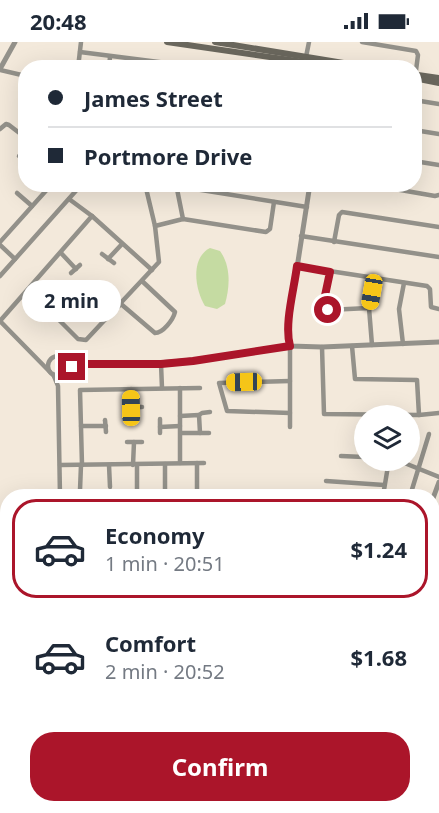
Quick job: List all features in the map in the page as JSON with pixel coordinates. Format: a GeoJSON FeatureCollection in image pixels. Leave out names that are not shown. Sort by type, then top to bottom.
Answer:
{"type":"FeatureCollection","features":[{"type":"Feature","properties":{"kind":"main road"},"geometry":{"type":"LineString","coordinates":[[167,42],[202,44],[304,60]]}},
{"type":"Feature","properties":{"kind":"main road"},"geometry":{"type":"LineString","coordinates":[[215,42],[316,60]]}},
{"type":"Feature","properties":{"kind":"main road"},"geometry":{"type":"LineString","coordinates":[[422,77],[439,78]]}},
{"type":"Feature","properties":{"kind":"main road"},"geometry":{"type":"LineString","coordinates":[[422,78],[439,83]]}},
{"type":"Feature","properties":{"kind":"street"},"geometry":{"type":"LineString","coordinates":[[79,60],[81,42]]}},
{"type":"Feature","properties":{"kind":"street"},"geometry":{"type":"LineString","coordinates":[[306,57],[309,42]]}},
{"type":"Feature","properties":{"kind":"street"},"geometry":{"type":"LineString","coordinates":[[362,42],[401,45],[417,52],[416,60]]}},
{"type":"Feature","properties":{"kind":"street"},"geometry":{"type":"LineString","coordinates":[[15,43],[0,69],[18,74]]}},
{"type":"Feature","properties":{"kind":"street"},"geometry":{"type":"LineString","coordinates":[[80,52],[136,60]]}},
{"type":"Feature","properties":{"kind":"street"},"geometry":{"type":"LineString","coordinates":[[422,101],[439,104]]}},
{"type":"Feature","properties":{"kind":"street"},"geometry":{"type":"LineString","coordinates":[[0,129],[9,124],[18,131]]}},
{"type":"Feature","properties":{"kind":"street"},"geometry":{"type":"LineString","coordinates":[[422,131],[439,134]]}},
{"type":"Feature","properties":{"kind":"street"},"geometry":{"type":"LineString","coordinates":[[422,162],[439,165]]}},
{"type":"Feature","properties":{"kind":"street"},"geometry":{"type":"LineString","coordinates":[[15,259],[0,243],[45,192]]}},
{"type":"Feature","properties":{"kind":"street"},"geometry":{"type":"LineString","coordinates":[[0,276],[75,192]]}},
{"type":"Feature","properties":{"kind":"street"},"geometry":{"type":"LineString","coordinates":[[28,290],[78,339],[86,340],[159,262],[155,226],[147,192]]}},
{"type":"Feature","properties":{"kind":"street"},"geometry":{"type":"LineString","coordinates":[[177,192],[183,219]]}},
{"type":"Feature","properties":{"kind":"street"},"geometry":{"type":"LineString","coordinates":[[216,192],[307,207]]}},
{"type":"Feature","properties":{"kind":"street"},"geometry":{"type":"LineString","coordinates":[[290,427],[290,346],[288,339],[290,313],[309,192]]}},
{"type":"Feature","properties":{"kind":"street"},"geometry":{"type":"LineString","coordinates":[[419,192],[439,195]]}},
{"type":"Feature","properties":{"kind":"street"},"geometry":{"type":"LineString","coordinates":[[17,193],[32,206]]}},
{"type":"Feature","properties":{"kind":"street"},"geometry":{"type":"LineString","coordinates":[[69,199],[92,216],[152,270]]}},
{"type":"Feature","properties":{"kind":"street"},"geometry":{"type":"LineString","coordinates":[[155,226],[183,219],[266,232],[270,228],[274,202]]}},
{"type":"Feature","properties":{"kind":"street"},"geometry":{"type":"LineString","coordinates":[[334,242],[340,213],[439,227]]}},
{"type":"Feature","properties":{"kind":"street"},"geometry":{"type":"LineString","coordinates":[[82,364],[65,372],[52,373],[0,321],[92,216]]}},
{"type":"Feature","properties":{"kind":"street"},"geometry":{"type":"LineString","coordinates":[[301,236],[439,258]]}},
{"type":"Feature","properties":{"kind":"street"},"geometry":{"type":"LineString","coordinates":[[108,259],[122,244]]}},
{"type":"Feature","properties":{"kind":"street"},"geometry":{"type":"LineString","coordinates":[[61,253],[78,267],[71,273]]}},
{"type":"Feature","properties":{"kind":"street"},"geometry":{"type":"LineString","coordinates":[[102,254],[114,263]]}},
{"type":"Feature","properties":{"kind":"street"},"geometry":{"type":"LineString","coordinates":[[297,266],[429,287],[431,307],[439,309]]}},
{"type":"Feature","properties":{"kind":"street"},"geometry":{"type":"LineString","coordinates":[[330,272],[323,305],[325,309],[369,308]]}},
{"type":"Feature","properties":{"kind":"street"},"geometry":{"type":"LineString","coordinates":[[372,345],[369,308],[374,279]]}},
{"type":"Feature","properties":{"kind":"street"},"geometry":{"type":"LineString","coordinates":[[102,292],[155,333],[159,333],[174,316],[174,310],[142,281]]}},
{"type":"Feature","properties":{"kind":"street"},"geometry":{"type":"LineString","coordinates":[[403,344],[399,309],[404,283]]}},
{"type":"Feature","properties":{"kind":"street"},"geometry":{"type":"LineString","coordinates":[[97,297],[108,287]]}},
{"type":"Feature","properties":{"kind":"street"},"geometry":{"type":"LineString","coordinates":[[65,296],[77,306]]}},
{"type":"Feature","properties":{"kind":"street"},"geometry":{"type":"LineString","coordinates":[[56,317],[71,301]]}},
{"type":"Feature","properties":{"kind":"street"},"geometry":{"type":"LineString","coordinates":[[37,359],[51,359],[57,356],[82,364],[161,364],[290,346],[322,347],[439,342]]}},
{"type":"Feature","properties":{"kind":"street"},"geometry":{"type":"LineString","coordinates":[[352,346],[355,379],[417,380],[418,405]]}},
{"type":"Feature","properties":{"kind":"street"},"geometry":{"type":"LineString","coordinates":[[322,347],[324,414],[354,414]]}},
{"type":"Feature","properties":{"kind":"street"},"geometry":{"type":"LineString","coordinates":[[58,386],[67,364],[63,358]]}},
{"type":"Feature","properties":{"kind":"street"},"geometry":{"type":"LineString","coordinates":[[51,359],[48,366],[58,386],[60,489]]}},
{"type":"Feature","properties":{"kind":"street"},"geometry":{"type":"LineString","coordinates":[[161,364],[162,388]]}},
{"type":"Feature","properties":{"kind":"street"},"geometry":{"type":"LineString","coordinates":[[290,381],[219,383],[227,411],[290,413]]}},
{"type":"Feature","properties":{"kind":"street"},"geometry":{"type":"LineString","coordinates":[[180,388],[180,463]]}},
{"type":"Feature","properties":{"kind":"street"},"geometry":{"type":"LineString","coordinates":[[80,489],[80,390],[200,388]]}},
{"type":"Feature","properties":{"kind":"street"},"geometry":{"type":"LineString","coordinates":[[131,389],[129,407],[142,407]]}},
{"type":"Feature","properties":{"kind":"street"},"geometry":{"type":"LineString","coordinates":[[180,416],[210,412]]}},
{"type":"Feature","properties":{"kind":"street"},"geometry":{"type":"LineString","coordinates":[[420,415],[439,413]]}},
{"type":"Feature","properties":{"kind":"street"},"geometry":{"type":"LineString","coordinates":[[199,415],[200,433]]}},
{"type":"Feature","properties":{"kind":"street"},"geometry":{"type":"LineString","coordinates":[[160,419],[160,430],[180,426]]}},
{"type":"Feature","properties":{"kind":"street"},"geometry":{"type":"LineString","coordinates":[[81,426],[106,423],[106,432]]}},
{"type":"Feature","properties":{"kind":"street"},"geometry":{"type":"LineString","coordinates":[[181,433],[209,433]]}},
{"type":"Feature","properties":{"kind":"street"},"geometry":{"type":"LineString","coordinates":[[420,461],[429,434]]}},
{"type":"Feature","properties":{"kind":"street"},"geometry":{"type":"LineString","coordinates":[[137,489],[131,442],[142,442]]}},
{"type":"Feature","properties":{"kind":"street"},"geometry":{"type":"LineString","coordinates":[[341,456],[354,457]]}},
{"type":"Feature","properties":{"kind":"street"},"geometry":{"type":"LineString","coordinates":[[197,463],[197,489]]}},
{"type":"Feature","properties":{"kind":"street"},"geometry":{"type":"LineString","coordinates":[[60,465],[204,463]]}},
{"type":"Feature","properties":{"kind":"street"},"geometry":{"type":"LineString","coordinates":[[165,464],[165,489]]}},
{"type":"Feature","properties":{"kind":"street"},"geometry":{"type":"LineString","coordinates":[[110,465],[110,487]]}},
{"type":"Feature","properties":{"kind":"street"},"geometry":{"type":"LineString","coordinates":[[420,468],[439,477]]}},
{"type":"Feature","properties":{"kind":"street"},"geometry":{"type":"LineString","coordinates":[[384,489],[387,471]]}},
{"type":"Feature","properties":{"kind":"street"},"geometry":{"type":"LineString","coordinates":[[412,489],[417,471]]}},
{"type":"Feature","properties":{"kind":"street"},"geometry":{"type":"LineString","coordinates":[[326,481],[384,485]]}},
{"type":"Feature","properties":{"kind":"green space"},"geometry":{"type":"Polygon","coordinates":[[[210,248],[220,251],[228,270],[229,284],[225,304],[217,309],[205,306],[199,292],[196,275],[199,259],[210,248]]]}},
{"type":"Feature","properties":{"kind":"route"},"geometry":{"type":"LineString","coordinates":[[72,367],[82,364],[161,364],[193,361],[290,346],[288,339],[290,313],[297,266],[330,272],[323,305],[328,310]]}}]}
